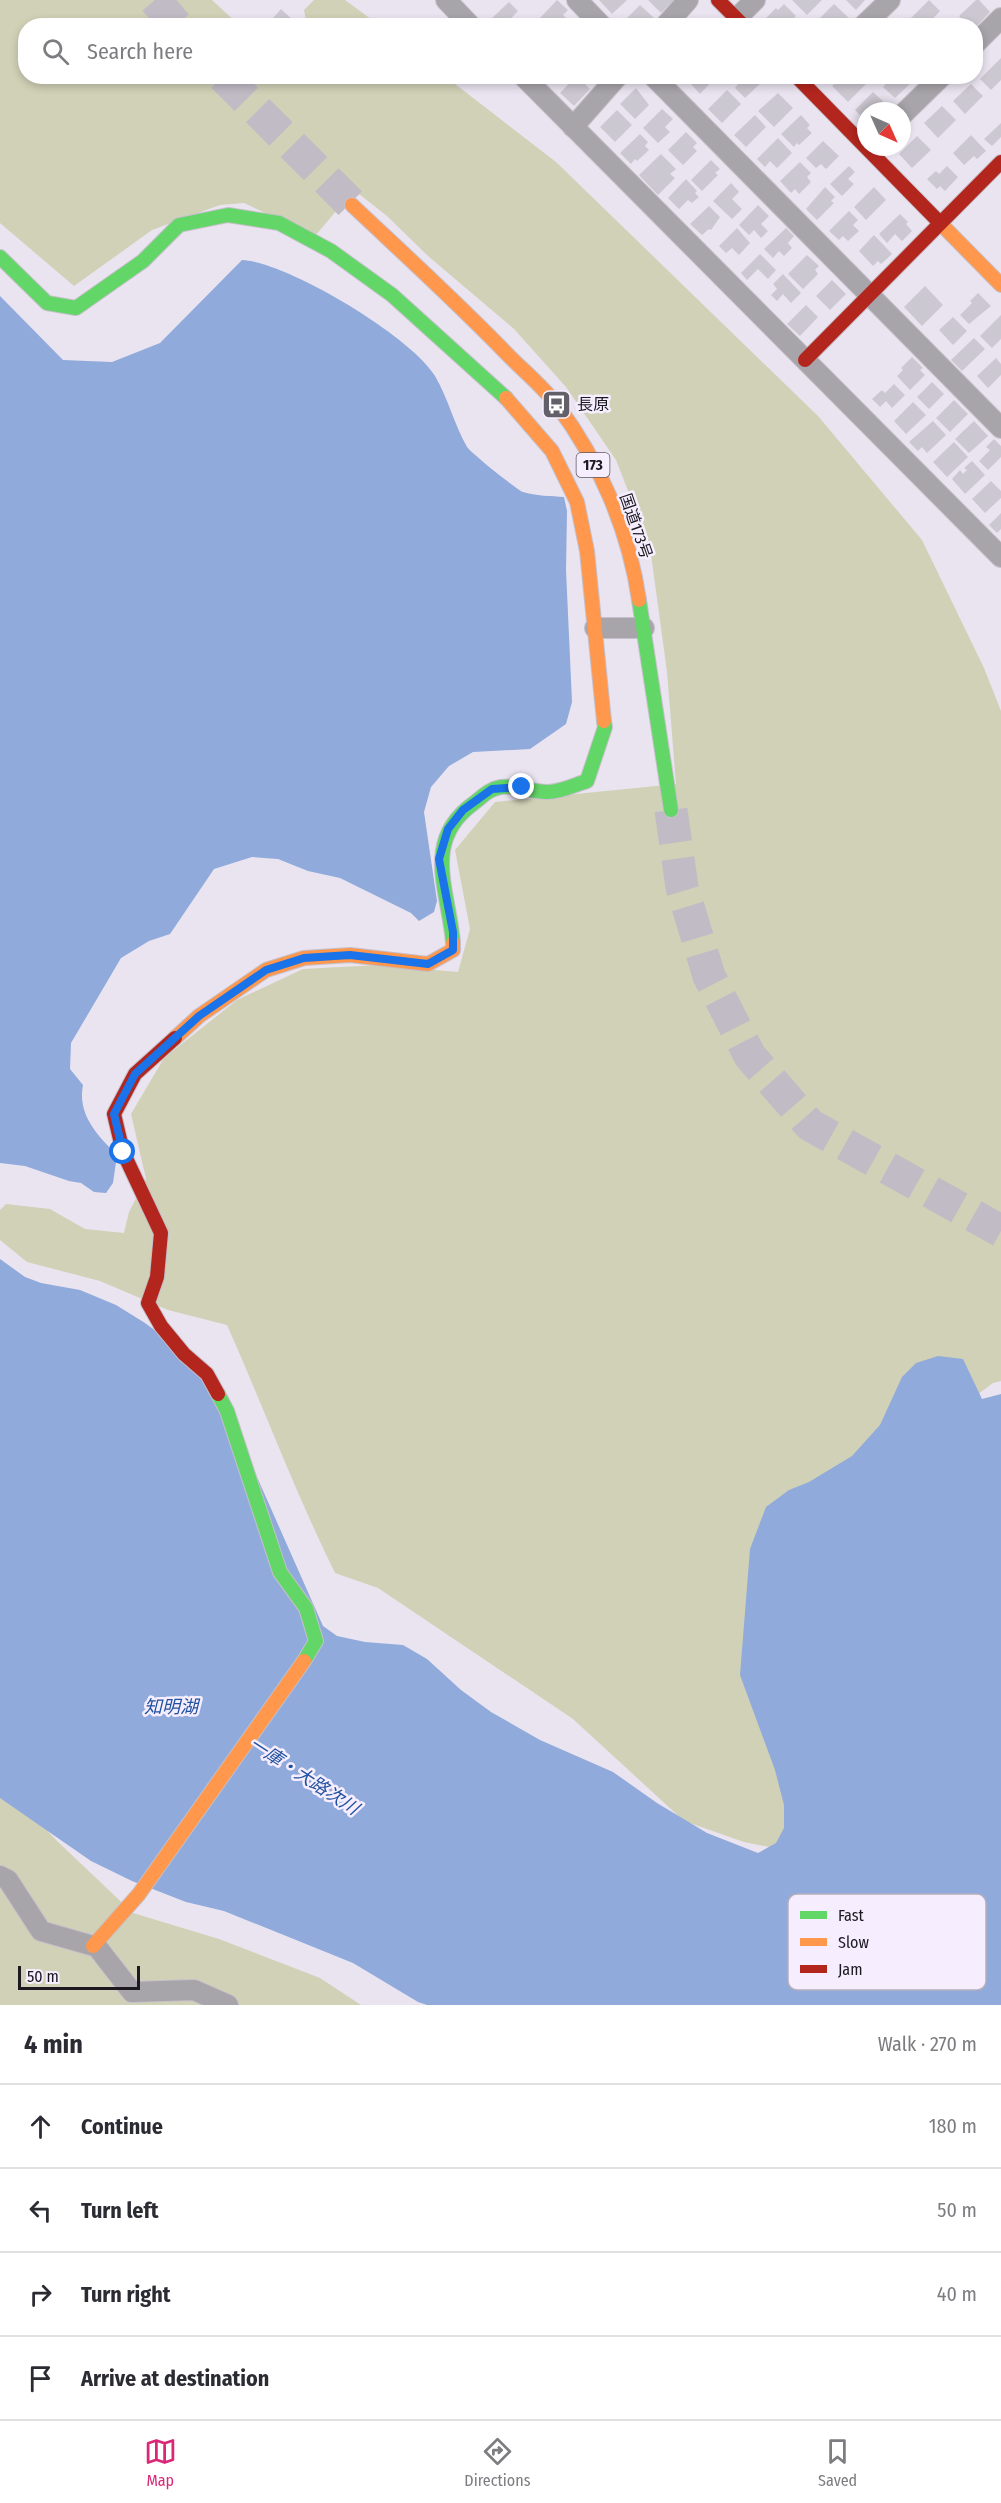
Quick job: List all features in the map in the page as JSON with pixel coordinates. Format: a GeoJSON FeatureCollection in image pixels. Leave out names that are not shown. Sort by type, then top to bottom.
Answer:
{"type":"FeatureCollection","features":[{"type":"Feature","properties":{"kind":"main road"},"geometry":{"type":"LineString","coordinates":[[718,0],[737,18]]}},
{"type":"Feature","properties":{"kind":"main road"},"geometry":{"type":"LineString","coordinates":[[808,84],[857,135]]}},
{"type":"Feature","properties":{"kind":"main road"},"geometry":{"type":"LineString","coordinates":[[877,156],[1001,285]]}},
{"type":"Feature","properties":{"kind":"main road"},"geometry":{"type":"LineString","coordinates":[[805,360],[1001,162]]}},
{"type":"Feature","properties":{"kind":"main road","name":"国道173号"},"geometry":{"type":"LineString","coordinates":[[352,205],[490,336],[556,404],[589,455],[613,505],[628,547],[644,628],[671,810]]}},
{"type":"Feature","properties":{"kind":"main road"},"geometry":{"type":"LineString","coordinates":[[0,257],[47,303],[76,308],[143,261],[179,225],[228,215],[279,223],[331,251],[392,295],[497,388],[552,451],[577,502],[587,550],[605,727],[587,781],[549,792],[522,787],[492,789],[463,810],[448,829],[439,859],[453,932],[453,950],[428,964],[350,955],[304,958],[266,970],[199,1016],[135,1074],[114,1114],[123,1152],[161,1233],[157,1277],[148,1303],[161,1326],[184,1354],[207,1374],[227,1411],[280,1572],[306,1608],[316,1641],[299,1670],[139,1894],[93,1946]]}},
{"type":"Feature","properties":{"kind":"street"},"geometry":{"type":"LineString","coordinates":[[446,0],[463,18]]}},
{"type":"Feature","properties":{"kind":"street"},"geometry":{"type":"LineString","coordinates":[[577,0],[594,18]]}},
{"type":"Feature","properties":{"kind":"street"},"geometry":{"type":"LineString","coordinates":[[672,18],[688,0]]}},
{"type":"Feature","properties":{"kind":"street"},"geometry":{"type":"LineString","coordinates":[[744,18],[755,0]]}},
{"type":"Feature","properties":{"kind":"street"},"geometry":{"type":"LineString","coordinates":[[871,18],[890,0]]}},
{"type":"Feature","properties":{"kind":"street"},"geometry":{"type":"LineString","coordinates":[[983,35],[1001,18]]}},
{"type":"Feature","properties":{"kind":"street"},"geometry":{"type":"LineString","coordinates":[[531,84],[999,551]]}},
{"type":"Feature","properties":{"kind":"street"},"geometry":{"type":"LineString","coordinates":[[573,127],[611,84]]}},
{"type":"Feature","properties":{"kind":"street"},"geometry":{"type":"LineString","coordinates":[[661,84],[1001,428]]}},
{"type":"Feature","properties":{"kind":"street"},"geometry":{"type":"LineString","coordinates":[[911,106],[934,84]]}},
{"type":"Feature","properties":{"kind":"street"},"geometry":{"type":"LineString","coordinates":[[595,628],[644,628]]}},
{"type":"Feature","properties":{"kind":"street"},"geometry":{"type":"LineString","coordinates":[[0,1876],[8,1880],[41,1931],[97,1947],[132,1992],[194,1990],[228,2005]]}},
{"type":"Feature","properties":{"kind":"green space"},"geometry":{"type":"Polygon","coordinates":[[[0,0],[212,0],[231,18],[18,18],[18,84],[455,84],[556,162],[818,416],[922,540],[984,668],[1001,711],[1001,1381],[993,1383],[918,1439],[804,1854],[744,1842],[684,1821],[573,1719],[378,1588],[335,1573],[306,1512],[227,1325],[168,1310],[100,1281],[27,1262],[0,1240],[0,1210],[6,1204],[50,1209],[85,1229],[124,1233],[129,1212],[146,1179],[131,1114],[164,1058],[237,1000],[303,969],[379,965],[458,972],[470,929],[455,850],[495,802],[676,784],[667,672],[650,547],[616,460],[566,387],[514,329],[428,256],[387,216],[354,190],[315,236],[244,203],[220,205],[152,230],[74,286],[0,223],[0,0]]]}},
{"type":"Feature","properties":{"kind":"green space"},"geometry":{"type":"Polygon","coordinates":[[[314,0],[345,0],[369,18],[306,18],[304,10],[314,0]]]}},
{"type":"Feature","properties":{"kind":"green space"},"geometry":{"type":"Polygon","coordinates":[[[0,1780],[57,1841],[133,1913],[219,1939],[320,1978],[361,2005],[0,2005],[0,1780]]]}},
{"type":"Feature","properties":{"kind":"water"},"geometry":{"type":"Polygon","coordinates":[[[242,260],[288,273],[347,304],[376,323],[422,360],[435,376],[462,438],[470,450],[523,492],[564,497],[567,511],[566,570],[572,702],[566,724],[530,749],[473,752],[449,766],[431,787],[424,812],[437,901],[434,912],[419,921],[411,913],[340,878],[308,871],[278,859],[252,857],[214,869],[170,934],[149,941],[121,958],[71,1043],[70,1069],[83,1085],[83,1106],[86,1115],[96,1132],[117,1155],[113,1183],[106,1193],[94,1192],[81,1183],[25,1166],[0,1163],[0,296],[63,360],[112,362],[160,343],[242,260]]]}},
{"type":"Feature","properties":{"kind":"water","name":"知明湖"},"geometry":{"type":"Polygon","coordinates":[[[0,1259],[25,1277],[41,1283],[80,1290],[116,1305],[145,1323],[210,1371],[323,1626],[337,1636],[365,1642],[403,1645],[427,1659],[461,1690],[491,1712],[540,1740],[613,1772],[657,1803],[707,1833],[758,1853],[776,1843],[784,1828],[784,1805],[775,1770],[740,1675],[750,1549],[766,1507],[789,1490],[809,1482],[852,1456],[880,1425],[902,1377],[916,1363],[938,1356],[963,1359],[982,1399],[1001,1394],[1001,2005],[427,2005],[418,2002],[353,1963],[224,1911],[186,1902],[132,1881],[91,1861],[0,1798],[0,1259]]]}},
{"type":"Feature","properties":{"kind":"building"},"geometry":{"type":"Polygon","coordinates":[[[557,0],[568,10],[563,15],[566,18],[540,18],[557,0]]]}},
{"type":"Feature","properties":{"kind":"building"},"geometry":{"type":"Polygon","coordinates":[[[599,0],[627,0],[612,14],[599,0]]]}},
{"type":"Feature","properties":{"kind":"building"},"geometry":{"type":"Polygon","coordinates":[[[648,0],[674,0],[661,13],[648,0]]]}},
{"type":"Feature","properties":{"kind":"building"},"geometry":{"type":"Polygon","coordinates":[[[792,0],[822,0],[807,15],[792,0]]]}},
{"type":"Feature","properties":{"kind":"building"},"geometry":{"type":"Polygon","coordinates":[[[846,0],[865,0],[856,10],[846,0]]]}},
{"type":"Feature","properties":{"kind":"building"},"geometry":{"type":"Polygon","coordinates":[[[929,0],[940,11],[933,18],[911,18],[929,0]]]}},
{"type":"Feature","properties":{"kind":"building"},"geometry":{"type":"Polygon","coordinates":[[[976,0],[979,0],[990,12],[983,20],[959,16],[976,0]]]}},
{"type":"Feature","properties":{"kind":"building"},"geometry":{"type":"Polygon","coordinates":[[[509,2],[518,11],[511,18],[492,18],[509,2]]]}},
{"type":"Feature","properties":{"kind":"building"},"geometry":{"type":"Polygon","coordinates":[[[784,4],[796,16],[794,18],[766,18],[776,8],[778,10],[784,4]]]}},
{"type":"Feature","properties":{"kind":"building"},"geometry":{"type":"Polygon","coordinates":[[[834,4],[849,18],[820,18],[834,4]]]}},
{"type":"Feature","properties":{"kind":"building"},"geometry":{"type":"Polygon","coordinates":[[[640,5],[654,18],[627,18],[640,5]]]}},
{"type":"Feature","properties":{"kind":"building"},"geometry":{"type":"Polygon","coordinates":[[[281,9],[291,18],[273,18],[281,9]]]}},
{"type":"Feature","properties":{"kind":"building"},"geometry":{"type":"Polygon","coordinates":[[[1001,58],[1001,80],[991,90],[983,82],[983,76],[1001,58]]]}},
{"type":"Feature","properties":{"kind":"building"},"geometry":{"type":"Polygon","coordinates":[[[568,84],[585,84],[590,89],[574,106],[560,93],[568,84]]]}},
{"type":"Feature","properties":{"kind":"building"},"geometry":{"type":"Polygon","coordinates":[[[691,84],[709,84],[700,94],[691,84]]]}},
{"type":"Feature","properties":{"kind":"building"},"geometry":{"type":"Polygon","coordinates":[[[738,84],[760,84],[745,98],[735,88],[738,84]]]}},
{"type":"Feature","properties":{"kind":"building"},"geometry":{"type":"Polygon","coordinates":[[[834,84],[866,84],[848,102],[832,86],[834,84]]]}},
{"type":"Feature","properties":{"kind":"building"},"geometry":{"type":"Polygon","coordinates":[[[886,84],[910,84],[895,98],[883,87],[886,84]]]}},
{"type":"Feature","properties":{"kind":"building"},"geometry":{"type":"Polygon","coordinates":[[[971,84],[983,96],[965,114],[953,101],[971,84]]]}},
{"type":"Feature","properties":{"kind":"building"},"geometry":{"type":"Polygon","coordinates":[[[636,88],[649,105],[635,119],[620,104],[636,88]]]}},
{"type":"Feature","properties":{"kind":"building"},"geometry":{"type":"Polygon","coordinates":[[[727,90],[741,104],[722,123],[708,109],[727,90]]]}},
{"type":"Feature","properties":{"kind":"building"},"geometry":{"type":"Polygon","coordinates":[[[873,92],[884,102],[863,102],[873,92]]]}},
{"type":"Feature","properties":{"kind":"building"},"geometry":{"type":"Polygon","coordinates":[[[778,93],[793,108],[774,127],[758,111],[778,93]]]}},
{"type":"Feature","properties":{"kind":"building"},"geometry":{"type":"Polygon","coordinates":[[[942,106],[956,120],[938,138],[924,123],[942,106]]]}},
{"type":"Feature","properties":{"kind":"building"},"geometry":{"type":"Polygon","coordinates":[[[662,109],[673,119],[665,127],[670,132],[658,143],[643,128],[662,109]]]}},
{"type":"Feature","properties":{"kind":"building"},"geometry":{"type":"Polygon","coordinates":[[[617,110],[632,125],[615,142],[600,127],[617,110]]]}},
{"type":"Feature","properties":{"kind":"building"},"geometry":{"type":"Polygon","coordinates":[[[755,115],[766,127],[746,147],[734,135],[755,115]]]}},
{"type":"Feature","properties":{"kind":"building"},"geometry":{"type":"Polygon","coordinates":[[[801,115],[810,125],[807,128],[812,133],[794,147],[781,134],[801,115]]]}},
{"type":"Feature","properties":{"kind":"building"},"geometry":{"type":"Polygon","coordinates":[[[1001,123],[1001,137],[992,146],[984,139],[1001,123]]]}},
{"type":"Feature","properties":{"kind":"building"},"geometry":{"type":"Polygon","coordinates":[[[686,132],[697,143],[693,147],[697,151],[683,165],[668,150],[686,132]]]}},
{"type":"Feature","properties":{"kind":"building"},"geometry":{"type":"Polygon","coordinates":[[[640,134],[648,142],[645,146],[649,150],[631,164],[620,153],[640,134]]]}},
{"type":"Feature","properties":{"kind":"building"},"geometry":{"type":"Polygon","coordinates":[[[971,135],[986,151],[977,159],[974,156],[964,165],[953,153],[971,135]]]}},
{"type":"Feature","properties":{"kind":"building"},"geometry":{"type":"Polygon","coordinates":[[[917,136],[931,150],[912,168],[901,156],[911,156],[911,142],[917,136]]]}},
{"type":"Feature","properties":{"kind":"building"},"geometry":{"type":"Polygon","coordinates":[[[778,138],[792,153],[777,168],[770,161],[765,167],[757,159],[778,138]]]}},
{"type":"Feature","properties":{"kind":"building"},"geometry":{"type":"Polygon","coordinates":[[[823,141],[839,156],[826,169],[821,164],[816,168],[806,158],[823,141]]]}},
{"type":"Feature","properties":{"kind":"building"},"geometry":{"type":"Polygon","coordinates":[[[661,154],[676,169],[670,174],[675,178],[658,195],[639,175],[661,154]]]}},
{"type":"Feature","properties":{"kind":"building"},"geometry":{"type":"Polygon","coordinates":[[[711,160],[720,169],[715,173],[718,175],[702,191],[691,180],[711,160]]]}},
{"type":"Feature","properties":{"kind":"building"},"geometry":{"type":"Polygon","coordinates":[[[800,162],[811,173],[807,177],[811,182],[799,194],[795,189],[791,193],[780,181],[800,162]]]}},
{"type":"Feature","properties":{"kind":"building"},"geometry":{"type":"Polygon","coordinates":[[[849,166],[855,172],[848,179],[854,184],[842,196],[830,184],[849,166]]]}},
{"type":"Feature","properties":{"kind":"building"},"geometry":{"type":"Polygon","coordinates":[[[947,166],[958,177],[945,191],[940,186],[937,189],[927,179],[936,171],[939,174],[947,166]]]}},
{"type":"Feature","properties":{"kind":"building"},"geometry":{"type":"Polygon","coordinates":[[[686,179],[697,191],[695,193],[699,197],[692,203],[688,200],[679,209],[668,198],[686,179]]]}},
{"type":"Feature","properties":{"kind":"building"},"geometry":{"type":"Polygon","coordinates":[[[731,183],[739,192],[732,199],[742,209],[732,219],[713,201],[731,183]]]}},
{"type":"Feature","properties":{"kind":"building"},"geometry":{"type":"Polygon","coordinates":[[[825,187],[835,197],[831,201],[834,203],[817,220],[806,209],[825,187]]]}},
{"type":"Feature","properties":{"kind":"building"},"geometry":{"type":"Polygon","coordinates":[[[874,187],[886,200],[866,220],[854,207],[874,187]]]}},
{"type":"Feature","properties":{"kind":"building"},"geometry":{"type":"Polygon","coordinates":[[[758,205],[769,216],[761,224],[768,231],[761,238],[754,230],[749,235],[739,225],[758,205]]]}},
{"type":"Feature","properties":{"kind":"building"},"geometry":{"type":"Polygon","coordinates":[[[709,206],[720,217],[711,230],[709,229],[702,235],[690,224],[709,206]]]}},
{"type":"Feature","properties":{"kind":"building"},"geometry":{"type":"Polygon","coordinates":[[[849,211],[858,220],[853,225],[859,231],[848,241],[843,236],[839,240],[829,231],[849,211]]]}},
{"type":"Feature","properties":{"kind":"building"},"geometry":{"type":"Polygon","coordinates":[[[900,214],[908,222],[906,224],[912,231],[902,241],[895,234],[887,243],[879,234],[900,214]]]}},
{"type":"Feature","properties":{"kind":"building"},"geometry":{"type":"Polygon","coordinates":[[[737,228],[750,243],[739,255],[732,248],[726,253],[719,246],[737,228]]]}},
{"type":"Feature","properties":{"kind":"building"},"geometry":{"type":"Polygon","coordinates":[[[786,228],[794,236],[788,243],[792,248],[784,256],[779,251],[773,258],[764,249],[786,228]]]}},
{"type":"Feature","properties":{"kind":"building"},"geometry":{"type":"Polygon","coordinates":[[[874,235],[892,254],[881,264],[878,261],[873,266],[859,251],[874,235]]]}},
{"type":"Feature","properties":{"kind":"building"},"geometry":{"type":"Polygon","coordinates":[[[760,254],[776,270],[768,279],[758,269],[747,280],[741,273],[760,254]]]}},
{"type":"Feature","properties":{"kind":"building"},"geometry":{"type":"Polygon","coordinates":[[[807,255],[819,266],[815,270],[818,274],[803,289],[788,274],[807,255]]]}},
{"type":"Feature","properties":{"kind":"building"},"geometry":{"type":"Polygon","coordinates":[[[783,274],[801,293],[791,303],[783,294],[777,301],[771,295],[777,289],[773,284],[783,274]]]}},
{"type":"Feature","properties":{"kind":"building"},"geometry":{"type":"Polygon","coordinates":[[[832,280],[846,294],[830,310],[816,296],[832,280]]]}},
{"type":"Feature","properties":{"kind":"building"},"geometry":{"type":"Polygon","coordinates":[[[925,286],[943,305],[922,326],[904,307],[925,286]]]}},
{"type":"Feature","properties":{"kind":"building"},"geometry":{"type":"Polygon","coordinates":[[[978,293],[991,306],[969,324],[960,315],[978,293]]]}},
{"type":"Feature","properties":{"kind":"building"},"geometry":{"type":"Polygon","coordinates":[[[806,305],[818,317],[800,336],[787,324],[806,305]]]}},
{"type":"Feature","properties":{"kind":"building"},"geometry":{"type":"Polygon","coordinates":[[[1001,315],[1001,339],[992,348],[980,336],[1001,315]]]}},
{"type":"Feature","properties":{"kind":"building"},"geometry":{"type":"Polygon","coordinates":[[[953,317],[967,331],[953,345],[939,330],[953,317]]]}},
{"type":"Feature","properties":{"kind":"building"},"geometry":{"type":"Polygon","coordinates":[[[974,338],[985,349],[962,371],[951,360],[974,338]]]}},
{"type":"Feature","properties":{"kind":"building"},"geometry":{"type":"Polygon","coordinates":[[[912,357],[923,368],[920,370],[925,375],[910,390],[897,376],[903,370],[901,368],[912,357]]]}},
{"type":"Feature","properties":{"kind":"building"},"geometry":{"type":"Polygon","coordinates":[[[996,358],[1001,364],[1001,375],[988,388],[977,376],[996,358]]]}},
{"type":"Feature","properties":{"kind":"building"},"geometry":{"type":"Polygon","coordinates":[[[932,382],[944,394],[929,409],[917,397],[932,382]]]}},
{"type":"Feature","properties":{"kind":"building"},"geometry":{"type":"Polygon","coordinates":[[[894,384],[905,395],[892,408],[886,401],[880,407],[872,399],[882,390],[885,393],[894,384]]]}},
{"type":"Feature","properties":{"kind":"building"},"geometry":{"type":"Polygon","coordinates":[[[954,400],[968,414],[950,432],[936,418],[954,400]]]}},
{"type":"Feature","properties":{"kind":"building"},"geometry":{"type":"Polygon","coordinates":[[[913,402],[926,415],[906,434],[894,421],[913,402]]]}},
{"type":"Feature","properties":{"kind":"building"},"geometry":{"type":"Polygon","coordinates":[[[933,421],[946,435],[927,453],[922,447],[918,451],[909,442],[933,421]]]}},
{"type":"Feature","properties":{"kind":"building"},"geometry":{"type":"Polygon","coordinates":[[[974,421],[988,436],[969,453],[955,439],[974,421]]]}},
{"type":"Feature","properties":{"kind":"building"},"geometry":{"type":"Polygon","coordinates":[[[994,439],[1001,446],[1001,457],[988,470],[979,461],[990,450],[986,447],[994,439]]]}},
{"type":"Feature","properties":{"kind":"building"},"geometry":{"type":"Polygon","coordinates":[[[954,442],[968,457],[947,477],[933,462],[954,442]]]}},
{"type":"Feature","properties":{"kind":"building"},"geometry":{"type":"Polygon","coordinates":[[[972,461],[985,475],[965,494],[952,479],[960,470],[963,474],[967,470],[964,468],[972,461]]]}},
{"type":"Feature","properties":{"kind":"building"},"geometry":{"type":"Polygon","coordinates":[[[991,481],[1001,491],[1001,498],[985,513],[972,499],[991,481]]]}},
{"type":"Feature","properties":{"kind":"building"},"geometry":{"type":"Polygon","coordinates":[[[1001,513],[1001,529],[997,533],[989,525],[1001,513]]]}},
{"type":"Feature","properties":{"kind":"tunnel"},"geometry":{"type":"LineString","coordinates":[[155,0],[170,18]]}},
{"type":"Feature","properties":{"kind":"tunnel"},"geometry":{"type":"LineString","coordinates":[[231,84],[352,205]]}},
{"type":"Feature","properties":{"kind":"tunnel"},"geometry":{"type":"LineString","coordinates":[[671,810],[682,887],[709,976],[750,1056],[810,1125],[1001,1231]]}},
{"type":"Feature","properties":{"kind":"traffic: fast"},"geometry":{"type":"LineString","coordinates":[[0,257],[47,303],[76,308],[143,261],[179,225],[228,215],[279,223],[331,251],[392,295],[506,398]]}},
{"type":"Feature","properties":{"kind":"traffic: fast"},"geometry":{"type":"LineString","coordinates":[[639,600],[671,810]]}},
{"type":"Feature","properties":{"kind":"traffic: fast"},"geometry":{"type":"LineString","coordinates":[[453,943],[442,868],[443,850],[448,834],[458,818],[483,795],[497,788],[513,787],[552,792],[587,781],[605,727],[604,721]]}},
{"type":"Feature","properties":{"kind":"traffic: fast"},"geometry":{"type":"LineString","coordinates":[[218,1394],[227,1411],[280,1572],[306,1608],[316,1641],[304,1661]]}},
{"type":"Feature","properties":{"kind":"traffic: slow"},"geometry":{"type":"LineString","coordinates":[[352,205],[471,318],[557,405],[586,449],[610,497],[628,548],[639,600]]}},
{"type":"Feature","properties":{"kind":"traffic: slow"},"geometry":{"type":"LineString","coordinates":[[940,223],[1001,285]]}},
{"type":"Feature","properties":{"kind":"traffic: slow"},"geometry":{"type":"LineString","coordinates":[[506,398],[552,451],[577,502],[587,551],[604,721]]}},
{"type":"Feature","properties":{"kind":"traffic: slow"},"geometry":{"type":"LineString","coordinates":[[175,1038],[199,1016],[266,970],[304,958],[350,955],[428,964],[453,950],[453,943]]}},
{"type":"Feature","properties":{"kind":"traffic: slow"},"geometry":{"type":"LineString","coordinates":[[93,1946],[139,1894],[304,1661]]}},
{"type":"Feature","properties":{"kind":"traffic: jam"},"geometry":{"type":"LineString","coordinates":[[718,0],[736,18]]}},
{"type":"Feature","properties":{"kind":"traffic: jam"},"geometry":{"type":"LineString","coordinates":[[804,84],[940,223]]}},
{"type":"Feature","properties":{"kind":"traffic: jam"},"geometry":{"type":"LineString","coordinates":[[805,360],[1001,162]]}},
{"type":"Feature","properties":{"kind":"traffic: jam"},"geometry":{"type":"LineString","coordinates":[[175,1038],[135,1074],[114,1114],[123,1152],[161,1233],[157,1277],[148,1303],[161,1326],[184,1354],[207,1374],[218,1394]]}},
{"type":"Feature","properties":{"kind":"place","name":"長原"},"geometry":{"type":"Point","coordinates":[556,404]}},
{"type":"Feature","properties":{"kind":"route"},"geometry":{"type":"LineString","coordinates":[[123,1152],[114,1114],[135,1074],[199,1016],[266,970],[304,958],[350,955],[428,964],[453,950],[453,932],[439,859],[448,829],[463,810],[492,789],[522,787]]}},
{"type":"Feature","properties":{"kind":"water label","name":"一庫・大路次川"},"geometry":{"type":"Point","coordinates":[304,1776]}}]}
